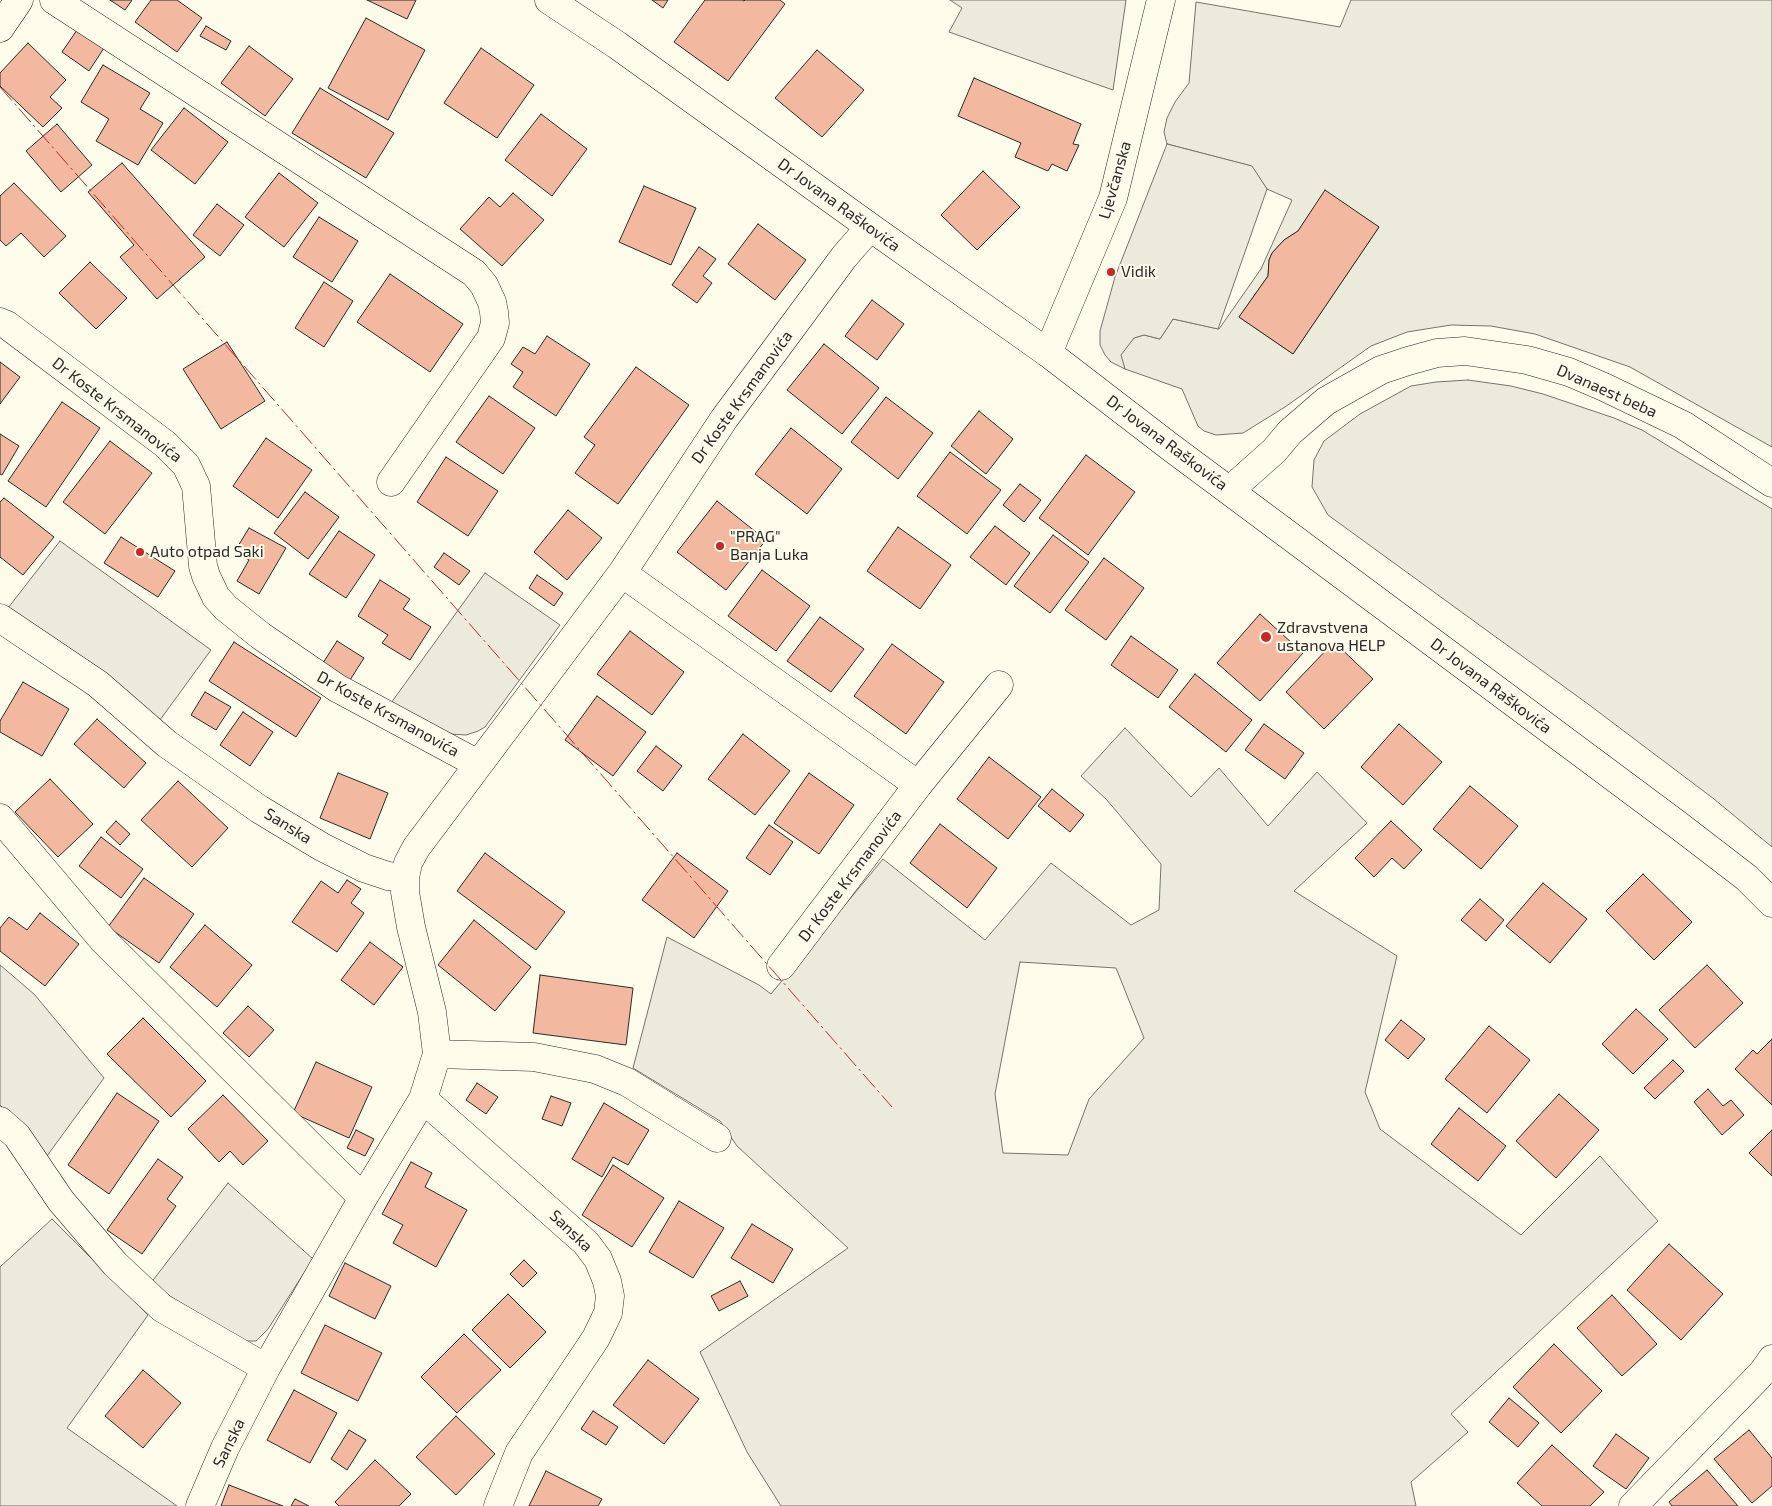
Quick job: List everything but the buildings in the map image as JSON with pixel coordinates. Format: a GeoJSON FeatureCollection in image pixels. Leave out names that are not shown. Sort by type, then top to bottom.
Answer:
{"type":"FeatureCollection","features":[{"type":"Feature","properties":{"kind":"street"},"geometry":{"type":"LineString","coordinates":[[0,28],[19,0]]}},
{"type":"Feature","properties":{"kind":"street"},"geometry":{"type":"LineString","coordinates":[[54,0],[474,273],[484,285],[492,302],[494,312],[495,323],[491,338],[391,482]]}},
{"type":"Feature","properties":{"kind":"street","name":"Dr Jovana Raškovića"},"geometry":{"type":"LineString","coordinates":[[549,0],[617,45],[1048,353],[1169,446],[1678,825],[1747,878],[1772,903]]}},
{"type":"Feature","properties":{"kind":"street","name":"Ljevčanska"},"geometry":{"type":"LineString","coordinates":[[1048,353],[1113,198],[1161,0]]}},
{"type":"Feature","properties":{"kind":"street","name":"Dr Koste Krsmanovića"},"geometry":{"type":"LineString","coordinates":[[405,878],[408,863],[416,848],[622,573],[724,419],[844,257],[870,227]]}},
{"type":"Feature","properties":{"kind":"street","name":"Dr Koste Krsmanovića"},"geometry":{"type":"LineString","coordinates":[[0,322],[165,444],[186,465],[196,486],[203,566],[216,596],[226,608],[261,636],[336,688],[478,764]]}},
{"type":"Feature","properties":{"kind":"street","name":"Dvanaest beba"},"geometry":{"type":"LineString","coordinates":[[1230,490],[1274,451],[1290,432],[1326,401],[1381,370],[1437,353],[1465,351],[1527,360],[1569,372],[1604,387],[1683,425],[1772,483]]}},
{"type":"Feature","properties":{"kind":"street"},"geometry":{"type":"LineString","coordinates":[[622,573],[918,785]]}},
{"type":"Feature","properties":{"kind":"street","name":"Sanska"},"geometry":{"type":"LineString","coordinates":[[0,618],[98,684],[167,744],[259,808],[322,847],[364,868],[388,876],[405,878],[405,892],[411,927],[432,1012],[437,1054],[423,1099],[363,1198],[266,1368],[225,1448],[200,1506]]}},
{"type":"Feature","properties":{"kind":"street","name":"Dr Koste Krsmanovića"},"geometry":{"type":"LineString","coordinates":[[782,966],[918,785],[999,685]]}},
{"type":"Feature","properties":{"kind":"street"},"geometry":{"type":"LineString","coordinates":[[0,818],[103,940],[363,1198]]}},
{"type":"Feature","properties":{"kind":"street"},"geometry":{"type":"LineString","coordinates":[[437,1054],[534,1057],[596,1069],[627,1082],[717,1138]]}},
{"type":"Feature","properties":{"kind":"street","name":"Sanska"},"geometry":{"type":"LineString","coordinates":[[423,1099],[586,1243],[598,1259],[607,1281],[610,1296],[608,1312],[596,1338],[519,1453],[498,1506]]}},
{"type":"Feature","properties":{"kind":"street"},"geometry":{"type":"LineString","coordinates":[[0,1121],[17,1136],[67,1208],[115,1264],[155,1302],[162,1308],[266,1368]]}},
{"type":"Feature","properties":{"kind":"street"},"geometry":{"type":"LineString","coordinates":[[1633,1506],[1763,1372],[1772,1359]]}},
{"type":"Feature","properties":{"kind":"shaded area"},"geometry":{"type":"Polygon","coordinates":[[[950,0],[1126,0],[1113,90],[949,32],[962,8],[950,0]]]}},
{"type":"Feature","properties":{"kind":"shaded area"},"geometry":{"type":"Polygon","coordinates":[[[1351,0],[1772,0],[1772,447],[1630,367],[1535,334],[1491,326],[1451,325],[1407,332],[1371,346],[1285,407],[1243,433],[1216,435],[1204,431],[1198,426],[1182,389],[1125,369],[1120,355],[1134,338],[1144,335],[1160,339],[1173,319],[1219,329],[1261,269],[1292,200],[1267,189],[1251,166],[1167,144],[1164,132],[1167,118],[1175,102],[1189,83],[1196,2],[1340,27],[1351,0]],[[1325,191],[1298,231],[1284,240],[1272,253],[1269,260],[1268,276],[1239,317],[1293,354],[1379,227],[1325,191]]]}},
{"type":"Feature","properties":{"kind":"shaded area"},"geometry":{"type":"Polygon","coordinates":[[[1167,144],[1252,166],[1267,189],[1218,329],[1173,319],[1160,339],[1144,335],[1134,338],[1121,355],[1125,369],[1111,362],[1105,355],[1100,345],[1100,331],[1115,277],[1167,144]]]}},
{"type":"Feature","properties":{"kind":"shaded area"},"geometry":{"type":"Polygon","coordinates":[[[1468,380],[1511,386],[1543,394],[1614,418],[1642,430],[1772,509],[1772,847],[1714,799],[1588,704],[1328,515],[1312,487],[1314,460],[1324,441],[1360,414],[1411,386],[1468,380]]]}},
{"type":"Feature","properties":{"kind":"shaded area"},"geometry":{"type":"Polygon","coordinates":[[[60,541],[211,650],[157,724],[94,665],[8,608],[60,541]]]}},
{"type":"Feature","properties":{"kind":"shaded area"},"geometry":{"type":"Polygon","coordinates":[[[485,573],[560,625],[485,727],[466,735],[450,734],[391,703],[485,573]]]}},
{"type":"Feature","properties":{"kind":"shaded area"},"geometry":{"type":"Polygon","coordinates":[[[1125,728],[1191,797],[1219,768],[1268,826],[1317,772],[1367,823],[1294,891],[1397,956],[1365,1092],[1380,1129],[1521,1235],[1600,1156],[1658,1221],[1451,1414],[1468,1432],[1411,1482],[1416,1506],[781,1506],[747,1452],[700,1352],[848,1248],[737,1146],[720,1121],[633,1068],[667,937],[759,985],[771,994],[883,859],[985,940],[1051,863],[1131,925],[1159,910],[1161,864],[1106,799],[1081,776],[1125,728]],[[1020,962],[995,1094],[1003,1153],[1068,1155],[1089,1099],[1144,1038],[1116,968],[1020,962]]]}},
{"type":"Feature","properties":{"kind":"shaded area"},"geometry":{"type":"Polygon","coordinates":[[[0,965],[34,994],[104,1078],[44,1160],[16,1121],[0,1105],[0,965]]]}},
{"type":"Feature","properties":{"kind":"shaded area"},"geometry":{"type":"Polygon","coordinates":[[[228,1183],[313,1259],[268,1329],[256,1341],[244,1341],[150,1284],[228,1183]]]}},
{"type":"Feature","properties":{"kind":"shaded area"},"geometry":{"type":"Polygon","coordinates":[[[52,1219],[148,1315],[67,1428],[177,1506],[0,1506],[0,1267],[52,1219]]]}},
{"type":"Feature","properties":{"kind":"power"},"geometry":{"type":"LineString","coordinates":[[0,87],[892,1107]]}},
{"type":"Feature","properties":{"kind":"place","name":"Vidik"},"geometry":{"type":"Point","coordinates":[1111,272]}},
{"type":"Feature","properties":{"kind":"place","name":"\"PRAG\" Banja Luka"},"geometry":{"type":"Point","coordinates":[720,546]}},
{"type":"Feature","properties":{"kind":"place","name":"Auto otpad Saki"},"geometry":{"type":"Point","coordinates":[140,552]}},
{"type":"Feature","properties":{"kind":"place","name":"Zdravstvena ustanova HELP"},"geometry":{"type":"Point","coordinates":[1266,637]}}]}
